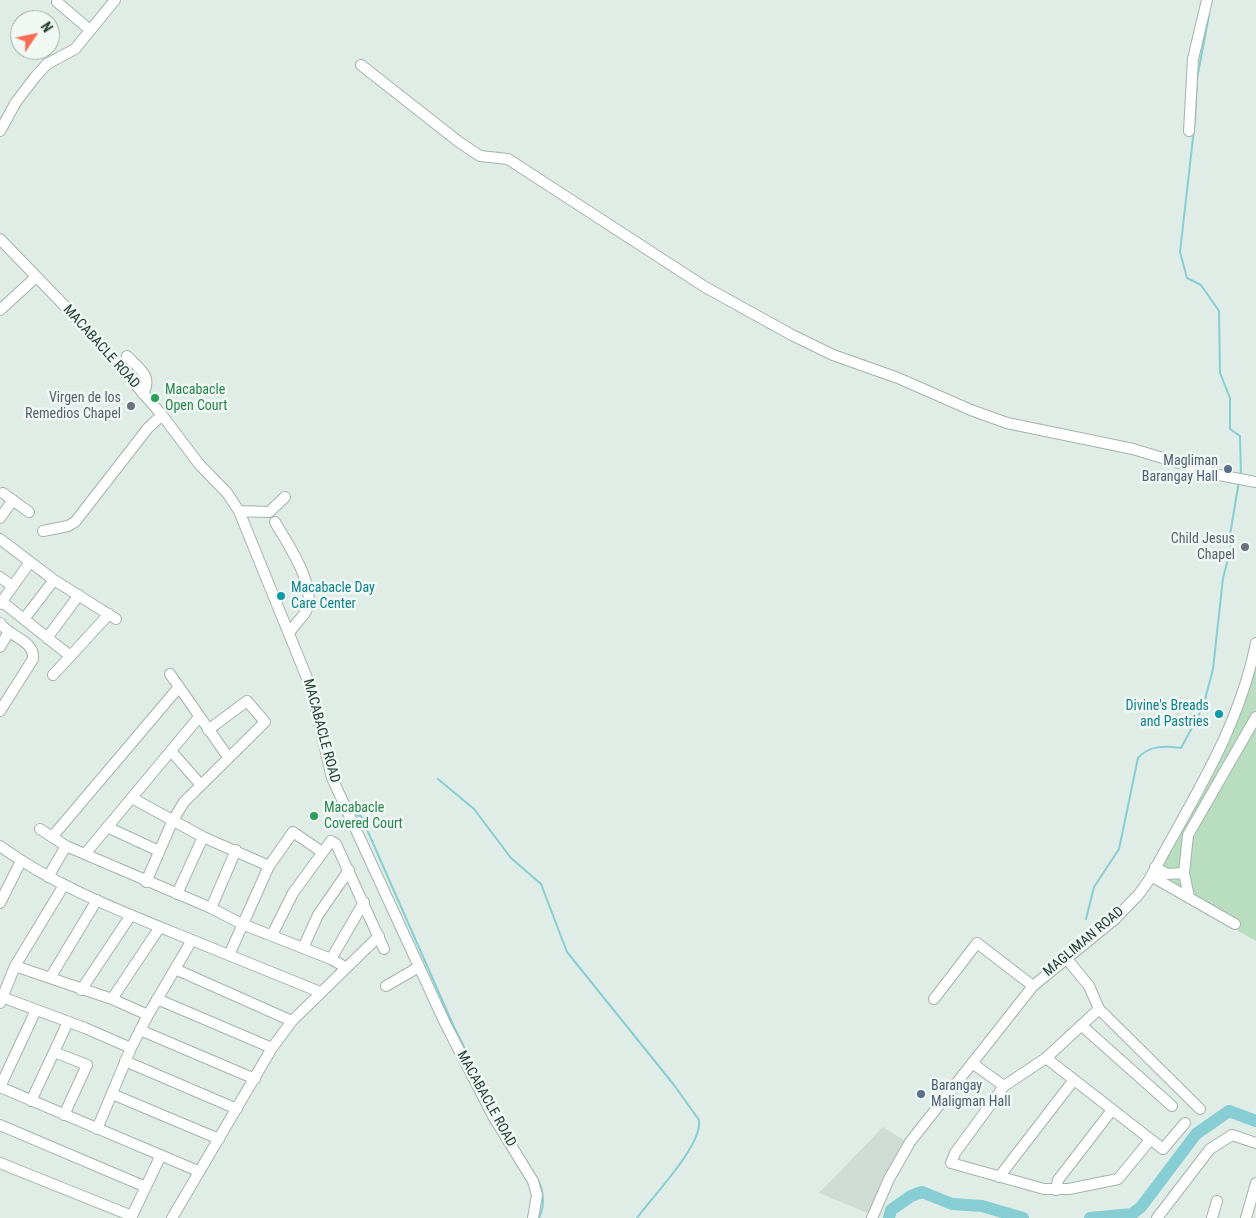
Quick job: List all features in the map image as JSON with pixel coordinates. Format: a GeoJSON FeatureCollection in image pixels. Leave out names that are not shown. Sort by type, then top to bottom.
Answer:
{"type":"FeatureCollection","features":[{"type":"Feature","properties":{"kind":"street"},"geometry":{"type":"LineString","coordinates":[[0,131],[16,102],[36,76],[48,64],[75,49],[115,0]]}},
{"type":"Feature","properties":{"kind":"street"},"geometry":{"type":"LineString","coordinates":[[1189,131],[1192,60],[1208,0]]}},
{"type":"Feature","properties":{"kind":"street"},"geometry":{"type":"LineString","coordinates":[[58,2],[90,30]]}},
{"type":"Feature","properties":{"kind":"street"},"geometry":{"type":"LineString","coordinates":[[361,65],[459,142],[480,156],[508,159],[705,287],[792,335],[833,355],[898,378],[971,410],[1007,423],[1133,449],[1234,479],[1251,482]]}},
{"type":"Feature","properties":{"kind":"street","name":"MACABACLE ROAD"},"geometry":{"type":"LineString","coordinates":[[0,239],[87,329],[162,415],[199,464],[227,493],[239,511],[312,688],[332,778],[445,1023],[493,1116],[533,1181],[537,1195],[533,1218]]}},
{"type":"Feature","properties":{"kind":"street"},"geometry":{"type":"LineString","coordinates":[[0,310],[36,277]]}},
{"type":"Feature","properties":{"kind":"street"},"geometry":{"type":"LineString","coordinates":[[127,356],[147,377],[148,385],[143,394]]}},
{"type":"Feature","properties":{"kind":"street"},"geometry":{"type":"LineString","coordinates":[[43,531],[68,526],[75,522],[148,428],[162,415]]}},
{"type":"Feature","properties":{"kind":"street"},"geometry":{"type":"LineString","coordinates":[[4,493],[29,512]]}},
{"type":"Feature","properties":{"kind":"street"},"geometry":{"type":"LineString","coordinates":[[239,511],[269,512],[285,497]]}},
{"type":"Feature","properties":{"kind":"street"},"geometry":{"type":"LineString","coordinates":[[0,518],[13,500]]}},
{"type":"Feature","properties":{"kind":"street"},"geometry":{"type":"LineString","coordinates":[[275,522],[307,583],[309,599],[306,610],[290,632]]}},
{"type":"Feature","properties":{"kind":"street"},"geometry":{"type":"LineString","coordinates":[[0,539],[54,580],[113,616],[69,655],[52,675]]}},
{"type":"Feature","properties":{"kind":"street"},"geometry":{"type":"LineString","coordinates":[[30,562],[1,602],[69,655]]}},
{"type":"Feature","properties":{"kind":"street"},"geometry":{"type":"LineString","coordinates":[[0,577],[12,586]]}},
{"type":"Feature","properties":{"kind":"street"},"geometry":{"type":"LineString","coordinates":[[24,619],[54,580]]}},
{"type":"Feature","properties":{"kind":"street"},"geometry":{"type":"LineString","coordinates":[[47,638],[79,595]]}},
{"type":"Feature","properties":{"kind":"street"},"geometry":{"type":"LineString","coordinates":[[0,623],[7,631],[31,647],[34,654],[33,659],[0,711]]}},
{"type":"Feature","properties":{"kind":"street"},"geometry":{"type":"LineString","coordinates":[[0,647],[7,635]]}},
{"type":"Feature","properties":{"kind":"street","name":"MAGLIMAN ROAD"},"geometry":{"type":"LineString","coordinates":[[872,1218],[889,1179],[910,1142],[1033,986],[1042,976],[1115,919],[1139,894],[1203,782],[1235,718],[1245,690],[1256,643]]}},
{"type":"Feature","properties":{"kind":"street"},"geometry":{"type":"LineString","coordinates":[[170,674],[228,758]]}},
{"type":"Feature","properties":{"kind":"street"},"geometry":{"type":"LineString","coordinates":[[52,837],[178,687]]}},
{"type":"Feature","properties":{"kind":"street"},"geometry":{"type":"LineString","coordinates":[[146,882],[158,851],[184,802],[200,784],[265,722],[247,701],[208,730]]}},
{"type":"Feature","properties":{"kind":"street"},"geometry":{"type":"LineString","coordinates":[[85,854],[199,717]]}},
{"type":"Feature","properties":{"kind":"street"},"geometry":{"type":"LineString","coordinates":[[1189,898],[1184,873],[1184,855],[1188,835],[1253,730],[1256,717]]}},
{"type":"Feature","properties":{"kind":"street"},"geometry":{"type":"LineString","coordinates":[[170,751],[200,784]]}},
{"type":"Feature","properties":{"kind":"street"},"geometry":{"type":"LineString","coordinates":[[132,798],[203,837],[269,866]]}},
{"type":"Feature","properties":{"kind":"street"},"geometry":{"type":"LineString","coordinates":[[107,827],[158,851]]}},
{"type":"Feature","properties":{"kind":"street"},"geometry":{"type":"LineString","coordinates":[[40,829],[66,846],[146,882],[211,908],[242,924],[331,959],[345,967]]}},
{"type":"Feature","properties":{"kind":"street"},"geometry":{"type":"LineString","coordinates":[[229,955],[269,866],[292,832],[322,852]]}},
{"type":"Feature","properties":{"kind":"street"},"geometry":{"type":"LineString","coordinates":[[177,894],[203,837]]}},
{"type":"Feature","properties":{"kind":"street"},"geometry":{"type":"LineString","coordinates":[[272,935],[293,893],[331,841],[335,842],[349,870],[384,948]]}},
{"type":"Feature","properties":{"kind":"street"},"geometry":{"type":"LineString","coordinates":[[0,846],[21,861],[64,885],[131,915],[320,992]]}},
{"type":"Feature","properties":{"kind":"street"},"geometry":{"type":"LineString","coordinates":[[48,877],[66,846]]}},
{"type":"Feature","properties":{"kind":"street"},"geometry":{"type":"LineString","coordinates":[[211,908],[236,850]]}},
{"type":"Feature","properties":{"kind":"street"},"geometry":{"type":"LineString","coordinates":[[0,903],[21,861]]}},
{"type":"Feature","properties":{"kind":"street"},"geometry":{"type":"LineString","coordinates":[[303,948],[318,915],[349,870]]}},
{"type":"Feature","properties":{"kind":"street"},"geometry":{"type":"LineString","coordinates":[[1153,872],[1167,874],[1184,873]]}},
{"type":"Feature","properties":{"kind":"street"},"geometry":{"type":"LineString","coordinates":[[1153,872],[1189,898],[1235,924]]}},
{"type":"Feature","properties":{"kind":"street"},"geometry":{"type":"LineString","coordinates":[[64,885],[15,966],[1,1000],[36,1010],[131,1048]]}},
{"type":"Feature","properties":{"kind":"street"},"geometry":{"type":"LineString","coordinates":[[50,978],[97,900]]}},
{"type":"Feature","properties":{"kind":"street"},"geometry":{"type":"LineString","coordinates":[[331,959],[364,902]]}},
{"type":"Feature","properties":{"kind":"street"},"geometry":{"type":"LineString","coordinates":[[81,990],[131,915]]}},
{"type":"Feature","properties":{"kind":"street"},"geometry":{"type":"LineString","coordinates":[[112,999],[160,927]]}},
{"type":"Feature","properties":{"kind":"street"},"geometry":{"type":"LineString","coordinates":[[172,1218],[272,1048],[292,1021],[345,967],[379,936]]}},
{"type":"Feature","properties":{"kind":"street"},"geometry":{"type":"LineString","coordinates":[[97,1129],[140,1030],[192,940]]}},
{"type":"Feature","properties":{"kind":"street"},"geometry":{"type":"LineString","coordinates":[[934,999],[977,943],[1033,986]]}},
{"type":"Feature","properties":{"kind":"street"},"geometry":{"type":"LineString","coordinates":[[1067,958],[1089,986],[1099,1009],[1200,1109]]}},
{"type":"Feature","properties":{"kind":"street"},"geometry":{"type":"LineString","coordinates":[[15,966],[112,999],[148,1015]]}},
{"type":"Feature","properties":{"kind":"street"},"geometry":{"type":"LineString","coordinates":[[386,986],[419,967]]}},
{"type":"Feature","properties":{"kind":"street"},"geometry":{"type":"LineString","coordinates":[[175,969],[292,1021]]}},
{"type":"Feature","properties":{"kind":"street"},"geometry":{"type":"LineString","coordinates":[[157,999],[272,1048]]}},
{"type":"Feature","properties":{"kind":"street"},"geometry":{"type":"LineString","coordinates":[[1099,1009],[1046,1058],[1004,1086],[951,1161],[954,1165],[1056,1190],[1118,1179],[1150,1140]]}},
{"type":"Feature","properties":{"kind":"street"},"geometry":{"type":"LineString","coordinates":[[36,1010],[0,1087],[198,1171]]}},
{"type":"Feature","properties":{"kind":"street"},"geometry":{"type":"LineString","coordinates":[[32,1101],[68,1022]]}},
{"type":"Feature","properties":{"kind":"street"},"geometry":{"type":"LineString","coordinates":[[1082,1025],[1172,1106]]}},
{"type":"Feature","properties":{"kind":"street"},"geometry":{"type":"LineString","coordinates":[[140,1030],[255,1079]]}},
{"type":"Feature","properties":{"kind":"street"},"geometry":{"type":"LineString","coordinates":[[54,1052],[86,1065],[64,1115]]}},
{"type":"Feature","properties":{"kind":"street"},"geometry":{"type":"LineString","coordinates":[[1046,1058],[1163,1150],[1185,1123]]}},
{"type":"Feature","properties":{"kind":"street"},"geometry":{"type":"LineString","coordinates":[[126,1061],[237,1109]]}},
{"type":"Feature","properties":{"kind":"street"},"geometry":{"type":"LineString","coordinates":[[972,1063],[1004,1086]]}},
{"type":"Feature","properties":{"kind":"street"},"geometry":{"type":"LineString","coordinates":[[999,1177],[1073,1081]]}},
{"type":"Feature","properties":{"kind":"street"},"geometry":{"type":"LineString","coordinates":[[112,1094],[219,1139]]}},
{"type":"Feature","properties":{"kind":"street"},"geometry":{"type":"LineString","coordinates":[[1056,1190],[1058,1180],[1112,1110]]}},
{"type":"Feature","properties":{"kind":"street"},"geometry":{"type":"LineString","coordinates":[[0,1125],[146,1187]]}},
{"type":"Feature","properties":{"kind":"street"},"geometry":{"type":"LineString","coordinates":[[1157,1218],[1214,1146],[1232,1135],[1256,1143]]}},
{"type":"Feature","properties":{"kind":"street"},"geometry":{"type":"LineString","coordinates":[[0,1163],[131,1217],[161,1155]]}},
{"type":"Feature","properties":{"kind":"street"},"geometry":{"type":"LineString","coordinates":[[1246,1218],[1256,1183]]}},
{"type":"Feature","properties":{"kind":"street"},"geometry":{"type":"LineString","coordinates":[[1212,1218],[1217,1201]]}},
{"type":"Feature","properties":{"kind":"shaded area"},"geometry":{"type":"Polygon","coordinates":[[[883,1127],[905,1141],[881,1185],[870,1214],[819,1193],[883,1127]]]}},
{"type":"Feature","properties":{"kind":"green space"},"geometry":{"type":"Polygon","coordinates":[[[1256,643],[1256,941],[1149,880],[1235,718],[1256,643]]]}},
{"type":"Feature","properties":{"kind":"waterway"},"geometry":{"type":"LineString","coordinates":[[1209,15],[1197,79],[1195,120],[1180,252],[1187,278],[1201,285],[1219,311],[1220,373],[1230,398],[1230,429],[1240,436],[1241,475]]}},
{"type":"Feature","properties":{"kind":"waterway"},"geometry":{"type":"LineString","coordinates":[[1086,919],[1094,887],[1119,849],[1138,758],[1152,749],[1163,747],[1181,748],[1203,707],[1213,669],[1223,578],[1231,548],[1230,535],[1239,481]]}},
{"type":"Feature","properties":{"kind":"waterway"},"geometry":{"type":"LineString","coordinates":[[438,779],[474,809],[511,858],[541,884],[567,952],[674,1085],[699,1120],[698,1131],[685,1156],[637,1218]]}},
{"type":"Feature","properties":{"kind":"waterway"},"geometry":{"type":"LineString","coordinates":[[354,815],[361,816],[454,1027],[499,1117]]}},
{"type":"Feature","properties":{"kind":"waterway"},"geometry":{"type":"LineString","coordinates":[[1090,1218],[1132,1214],[1141,1207],[1196,1134],[1229,1111],[1256,1121]]}},
{"type":"Feature","properties":{"kind":"waterway"},"geometry":{"type":"LineString","coordinates":[[537,1178],[543,1198],[539,1218]]}},
{"type":"Feature","properties":{"kind":"waterway"},"geometry":{"type":"LineString","coordinates":[[889,1218],[891,1210],[911,1196],[922,1192],[952,1204],[982,1206],[1023,1218]]}},
{"type":"Feature","properties":{"kind":"place","name":"Macabacle Open Court"},"geometry":{"type":"Point","coordinates":[155,398]}},
{"type":"Feature","properties":{"kind":"place","name":"Virgen de los Remedios Chapel"},"geometry":{"type":"Point","coordinates":[131,406]}},
{"type":"Feature","properties":{"kind":"place","name":"Magliman Barangay Hall"},"geometry":{"type":"Point","coordinates":[1228,469]}},
{"type":"Feature","properties":{"kind":"place","name":"Child Jesus Chapel"},"geometry":{"type":"Point","coordinates":[1245,547]}},
{"type":"Feature","properties":{"kind":"place","name":"Macabacle Day Care Center"},"geometry":{"type":"Point","coordinates":[281,596]}},
{"type":"Feature","properties":{"kind":"place","name":"Divine's Breads and Pastries"},"geometry":{"type":"Point","coordinates":[1219,714]}},
{"type":"Feature","properties":{"kind":"place","name":"Macabacle Covered Court"},"geometry":{"type":"Point","coordinates":[314,816]}},
{"type":"Feature","properties":{"kind":"place","name":"Barangay Maligman Hall"},"geometry":{"type":"Point","coordinates":[921,1094]}}]}
